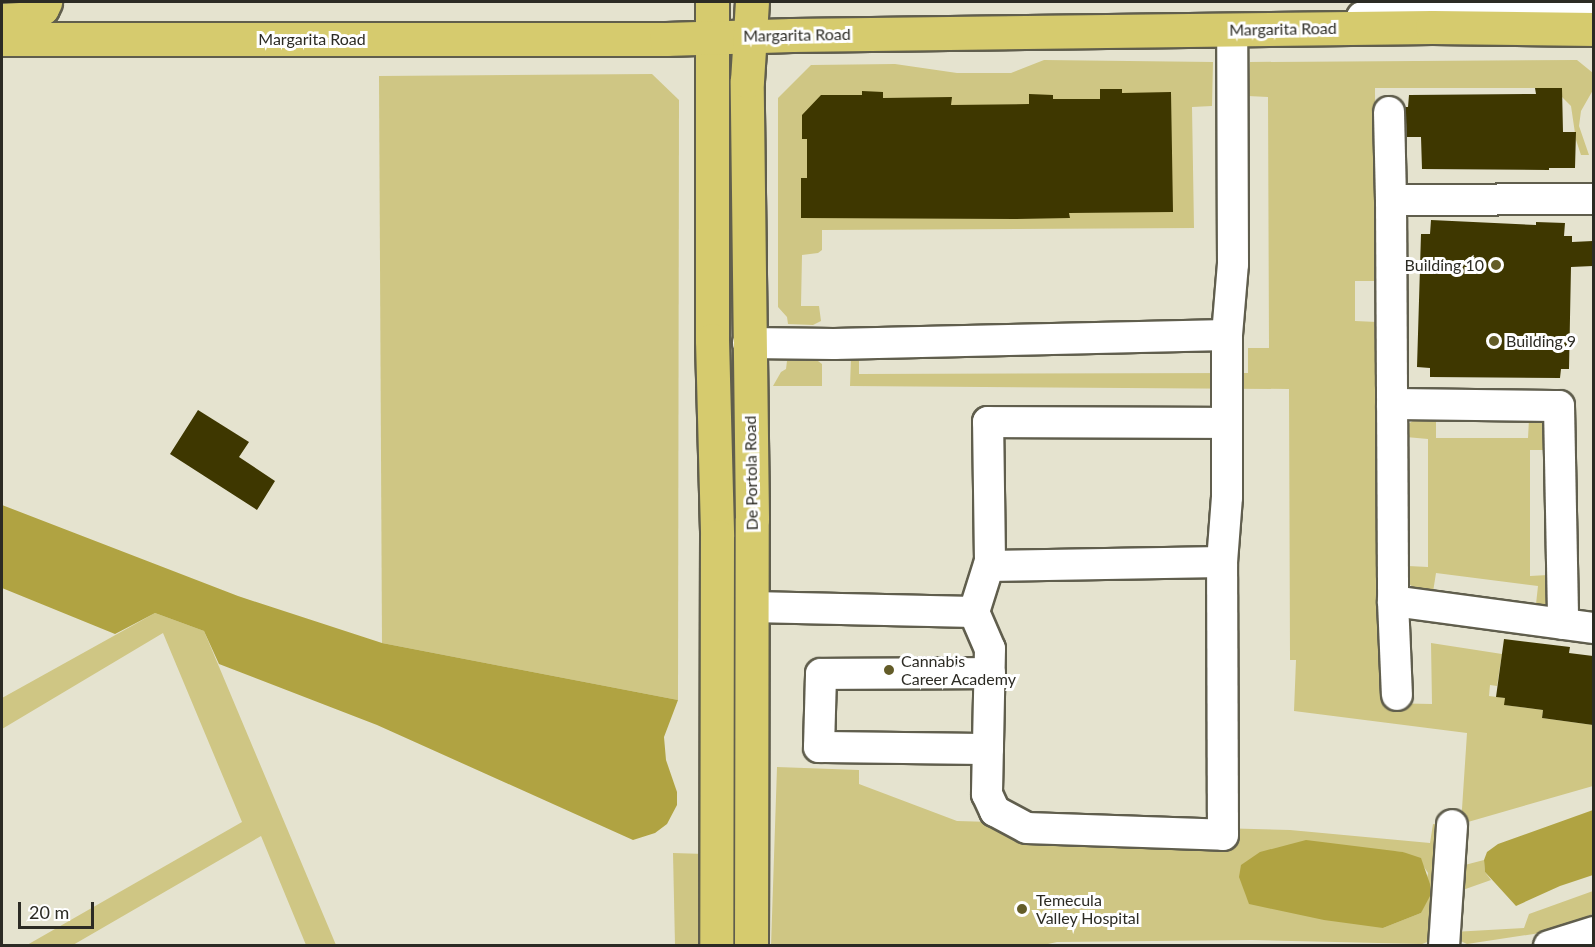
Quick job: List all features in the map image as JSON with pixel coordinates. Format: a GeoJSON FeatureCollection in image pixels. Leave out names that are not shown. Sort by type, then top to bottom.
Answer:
{"type":"FeatureCollection","features":[{"type":"Feature","properties":{"kind":"main road"},"geometry":{"type":"LineString","coordinates":[[2,20],[24,19],[42,8],[45,2]]}},
{"type":"Feature","properties":{"kind":"main road"},"geometry":{"type":"LineString","coordinates":[[712,2],[716,945]]}},
{"type":"Feature","properties":{"kind":"main road","name":"De Portola Road"},"geometry":{"type":"LineString","coordinates":[[752,2],[747,77],[752,608],[752,945]]}},
{"type":"Feature","properties":{"kind":"main road","name":"Margarita Road"},"geometry":{"type":"LineString","coordinates":[[2,39],[712,38],[1328,29],[1593,29]]}},
{"type":"Feature","properties":{"kind":"main road"},"geometry":{"type":"LineString","coordinates":[[716,715],[726,739],[730,774],[729,945]]}},
{"type":"Feature","properties":{"kind":"lane"},"geometry":{"type":"LineString","coordinates":[[1328,29],[1370,15],[1413,10],[1563,8],[1588,2]]}},
{"type":"Feature","properties":{"kind":"lane"},"geometry":{"type":"LineString","coordinates":[[1227,423],[988,422],[989,566],[975,612],[990,649],[987,794],[995,811],[1027,828],[1223,835],[1222,562],[1227,497],[1227,423],[1227,334],[1233,264],[1232,30]]}},
{"type":"Feature","properties":{"kind":"lane"},"geometry":{"type":"LineString","coordinates":[[1389,112],[1393,601],[1397,695]]}},
{"type":"Feature","properties":{"kind":"lane"},"geometry":{"type":"LineString","coordinates":[[1391,200],[1593,199]]}},
{"type":"Feature","properties":{"kind":"lane"},"geometry":{"type":"LineString","coordinates":[[748,343],[834,344],[1227,334]]}},
{"type":"Feature","properties":{"kind":"lane"},"geometry":{"type":"LineString","coordinates":[[1392,404],[1559,406],[1563,624]]}},
{"type":"Feature","properties":{"kind":"lane"},"geometry":{"type":"LineString","coordinates":[[989,566],[1222,562]]}},
{"type":"Feature","properties":{"kind":"lane"},"geometry":{"type":"LineString","coordinates":[[1393,601],[1593,628]]}},
{"type":"Feature","properties":{"kind":"lane"},"geometry":{"type":"LineString","coordinates":[[752,608],[975,612]]}},
{"type":"Feature","properties":{"kind":"lane"},"geometry":{"type":"LineString","coordinates":[[988,749],[819,747],[821,674],[990,673]]}},
{"type":"Feature","properties":{"kind":"lane"},"geometry":{"type":"LineString","coordinates":[[1444,945],[1452,825]]}},
{"type":"Feature","properties":{"kind":"lane"},"geometry":{"type":"LineString","coordinates":[[1549,945],[1593,932]]}},
{"type":"Feature","properties":{"kind":"shaded area"},"geometry":{"type":"Polygon","coordinates":[[[1044,60],[1213,62],[1212,106],[1192,107],[1194,228],[822,230],[822,250],[818,253],[802,255],[801,306],[819,306],[821,321],[813,325],[788,324],[787,317],[778,307],[778,98],[811,65],[895,64],[957,73],[1011,73],[1044,60]]]}},
{"type":"Feature","properties":{"kind":"shaded area"},"geometry":{"type":"Polygon","coordinates":[[[1577,60],[1593,73],[1593,90],[1581,111],[1579,126],[1589,155],[1581,155],[1576,140],[1571,106],[1562,97],[1562,88],[1375,88],[1376,281],[1355,281],[1355,321],[1377,322],[1382,703],[1432,704],[1431,643],[1502,654],[1497,686],[1490,685],[1489,696],[1505,698],[1505,705],[1543,710],[1542,718],[1593,725],[1593,786],[1461,824],[1467,733],[1294,711],[1296,660],[1290,660],[1289,389],[850,386],[851,358],[859,355],[859,374],[1248,373],[1248,348],[1269,348],[1268,97],[1248,96],[1250,62],[1577,60]]]}},
{"type":"Feature","properties":{"kind":"shaded area"},"geometry":{"type":"Polygon","coordinates":[[[652,74],[679,100],[678,700],[382,643],[379,76],[652,74]]]}},
{"type":"Feature","properties":{"kind":"shaded area"},"geometry":{"type":"Polygon","coordinates":[[[787,361],[818,361],[822,364],[822,386],[773,386],[781,372],[786,369],[787,361]]]}},
{"type":"Feature","properties":{"kind":"shaded area"},"geometry":{"type":"Polygon","coordinates":[[[1416,419],[1436,419],[1436,438],[1528,438],[1529,419],[1541,422],[1547,427],[1551,450],[1530,450],[1530,576],[1548,575],[1550,603],[1539,609],[1536,604],[1538,586],[1436,573],[1433,592],[1415,589],[1407,582],[1404,571],[1408,566],[1428,567],[1428,439],[1406,437],[1408,424],[1416,419]]]}},
{"type":"Feature","properties":{"kind":"shaded area"},"geometry":{"type":"Polygon","coordinates":[[[2,505],[238,596],[382,643],[678,700],[664,737],[666,760],[677,792],[677,805],[667,824],[655,833],[633,840],[377,725],[219,664],[204,631],[155,613],[115,634],[2,588],[2,505]]]}},
{"type":"Feature","properties":{"kind":"shaded area"},"geometry":{"type":"Polygon","coordinates":[[[155,613],[204,631],[336,945],[306,945],[261,836],[73,945],[27,945],[242,822],[163,633],[2,729],[2,698],[155,613]]]}},
{"type":"Feature","properties":{"kind":"shaded area"},"geometry":{"type":"Polygon","coordinates":[[[777,767],[859,770],[859,784],[957,821],[1290,830],[1430,843],[1433,824],[1442,825],[1457,867],[1484,860],[1485,872],[1491,880],[1457,892],[1430,941],[1422,944],[1252,940],[1057,942],[1039,946],[771,946],[777,767]],[[1373,850],[1383,928],[1421,913],[1428,873],[1422,864],[1403,852],[1373,850]]]}},
{"type":"Feature","properties":{"kind":"shaded area"},"geometry":{"type":"Polygon","coordinates":[[[1593,810],[1593,875],[1560,886],[1516,906],[1485,872],[1484,860],[1487,852],[1498,844],[1593,810]]]}},
{"type":"Feature","properties":{"kind":"shaded area"},"geometry":{"type":"Polygon","coordinates":[[[1306,840],[1403,852],[1421,858],[1430,884],[1430,896],[1421,913],[1383,928],[1324,920],[1249,904],[1239,877],[1241,865],[1260,852],[1306,840]]]}},
{"type":"Feature","properties":{"kind":"shaded area"},"geometry":{"type":"Polygon","coordinates":[[[673,853],[705,854],[703,945],[675,945],[673,853]]]}},
{"type":"Feature","properties":{"kind":"shaded area"},"geometry":{"type":"Polygon","coordinates":[[[1593,891],[1593,914],[1540,933],[1467,944],[1454,938],[1453,932],[1524,928],[1529,914],[1593,891]]]}},
{"type":"Feature","properties":{"kind":"building"},"geometry":{"type":"Polygon","coordinates":[[[1535,88],[1562,88],[1563,132],[1576,132],[1575,168],[1549,168],[1549,170],[1422,169],[1421,137],[1407,137],[1405,107],[1408,107],[1409,95],[1536,94],[1535,88]]]}},
{"type":"Feature","properties":{"kind":"building"},"geometry":{"type":"Polygon","coordinates":[[[1100,89],[1122,89],[1122,93],[1171,92],[1173,212],[1069,213],[1070,218],[1016,219],[801,218],[801,178],[807,178],[807,139],[802,139],[802,115],[821,95],[862,95],[862,91],[883,92],[883,98],[952,97],[951,105],[1029,104],[1029,94],[1053,95],[1053,99],[1100,99],[1100,89]]]}},
{"type":"Feature","properties":{"kind":"building"},"geometry":{"type":"Polygon","coordinates":[[[1431,220],[1536,225],[1536,222],[1565,223],[1564,236],[1572,236],[1572,242],[1593,241],[1593,266],[1571,267],[1569,369],[1561,369],[1560,378],[1430,377],[1430,368],[1417,367],[1421,234],[1430,234],[1431,220]]]}},
{"type":"Feature","properties":{"kind":"building"},"geometry":{"type":"Polygon","coordinates":[[[198,410],[249,442],[239,457],[275,481],[257,510],[170,454],[198,410]]]}},
{"type":"Feature","properties":{"kind":"building"},"geometry":{"type":"Polygon","coordinates":[[[1504,639],[1570,647],[1569,653],[1593,656],[1593,725],[1542,718],[1543,710],[1504,705],[1505,698],[1496,697],[1504,639]]]}},
{"type":"Feature","properties":{"kind":"place","name":"Building 10"},"geometry":{"type":"Point","coordinates":[1496,265]}},
{"type":"Feature","properties":{"kind":"place","name":"Building 9"},"geometry":{"type":"Point","coordinates":[1494,341]}},
{"type":"Feature","properties":{"kind":"place","name":"Cannabis Career Academy"},"geometry":{"type":"Point","coordinates":[889,670]}},
{"type":"Feature","properties":{"kind":"place","name":"Temecula Valley Hospital"},"geometry":{"type":"Point","coordinates":[1022,909]}}]}
